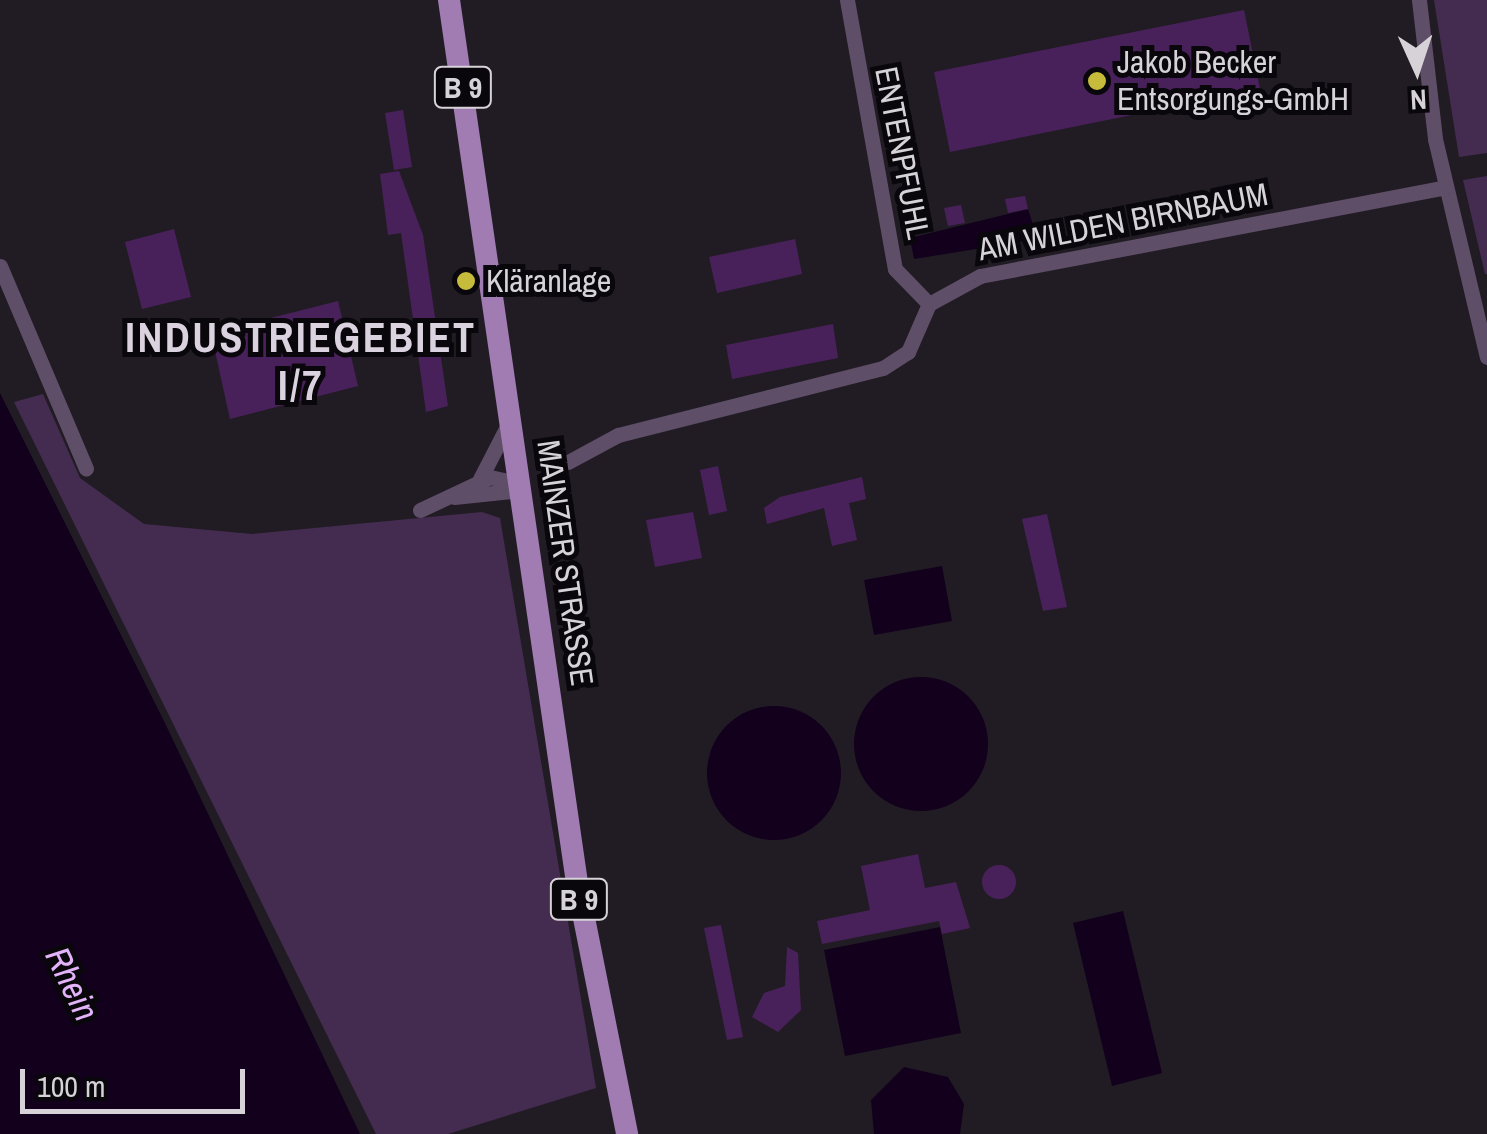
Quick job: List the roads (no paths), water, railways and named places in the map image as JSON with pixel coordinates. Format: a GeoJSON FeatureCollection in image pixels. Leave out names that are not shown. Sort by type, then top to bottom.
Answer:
{"type":"FeatureCollection","features":[{"type":"Feature","properties":{"kind":"main road","name":"MAINZER STRASSE"},"geometry":{"type":"LineString","coordinates":[[448,0],[588,953],[626,1134]]}},
{"type":"Feature","properties":{"kind":"street","name":"ENTENPFUHL"},"geometry":{"type":"LineString","coordinates":[[847,0],[896,269],[929,304]]}},
{"type":"Feature","properties":{"kind":"street"},"geometry":{"type":"LineString","coordinates":[[1420,0],[1445,188],[1487,357]]}},
{"type":"Feature","properties":{"kind":"street","name":"AM WILDEN BIRNBAUM"},"geometry":{"type":"LineString","coordinates":[[929,304],[980,276],[1445,188]]}},
{"type":"Feature","properties":{"kind":"street"},"geometry":{"type":"LineString","coordinates":[[0,266],[86,469]]}},
{"type":"Feature","properties":{"kind":"street"},"geometry":{"type":"LineString","coordinates":[[568,462],[618,435],[883,368],[908,352],[929,304]]}},
{"type":"Feature","properties":{"kind":"street"},"geometry":{"type":"LineString","coordinates":[[454,497],[480,479],[512,416]]}},
{"type":"Feature","properties":{"kind":"street"},"geometry":{"type":"LineString","coordinates":[[480,479],[522,487]]}},
{"type":"Feature","properties":{"kind":"street"},"geometry":{"type":"LineString","coordinates":[[420,510],[454,497],[522,487]]}},
{"type":"Feature","properties":{"kind":"water"},"geometry":{"type":"Polygon","coordinates":[[[1028,209],[1035,231],[1020,242],[914,259],[910,238],[1028,209]]]}},
{"type":"Feature","properties":{"kind":"water","name":"Rhein"},"geometry":{"type":"Polygon","coordinates":[[[0,393],[164,721],[360,1134],[0,1134],[0,393]]]}},
{"type":"Feature","properties":{"kind":"water"},"geometry":{"type":"Polygon","coordinates":[[[942,566],[952,621],[874,635],[864,580],[942,566]]]}},
{"type":"Feature","properties":{"kind":"water"},"geometry":{"type":"Polygon","coordinates":[[[921,677],[947,682],[968,697],[983,718],[988,744],[983,770],[968,791],[947,806],[921,811],[895,806],[874,791],[859,770],[854,744],[859,718],[874,697],[895,682],[921,677]]]}},
{"type":"Feature","properties":{"kind":"water"},"geometry":{"type":"Polygon","coordinates":[[[774,706],[800,711],[822,725],[836,747],[841,773],[836,799],[822,821],[800,835],[774,840],[748,835],[726,821],[712,799],[707,773],[712,747],[726,725],[748,711],[774,706]]]}},
{"type":"Feature","properties":{"kind":"water"},"geometry":{"type":"Polygon","coordinates":[[[1123,911],[1162,1073],[1112,1086],[1073,923],[1123,911]]]}},
{"type":"Feature","properties":{"kind":"water"},"geometry":{"type":"Polygon","coordinates":[[[940,927],[961,1033],[845,1056],[824,950],[940,927]]]}},
{"type":"Feature","properties":{"kind":"water"},"geometry":{"type":"Polygon","coordinates":[[[904,1067],[948,1077],[964,1104],[960,1134],[874,1134],[871,1100],[904,1067]]]}},
{"type":"Feature","properties":{"kind":"place","name":"Jakob Becker Entsorgungs-GmbH"},"geometry":{"type":"Point","coordinates":[1097,81]}},
{"type":"Feature","properties":{"kind":"place","name":"Kläranlage"},"geometry":{"type":"Point","coordinates":[466,281]}},
{"type":"Feature","properties":{"kind":"district","name":"INDUSTRIEGEBIET I/7"},"geometry":{"type":"Point","coordinates":[301,362]}}]}
